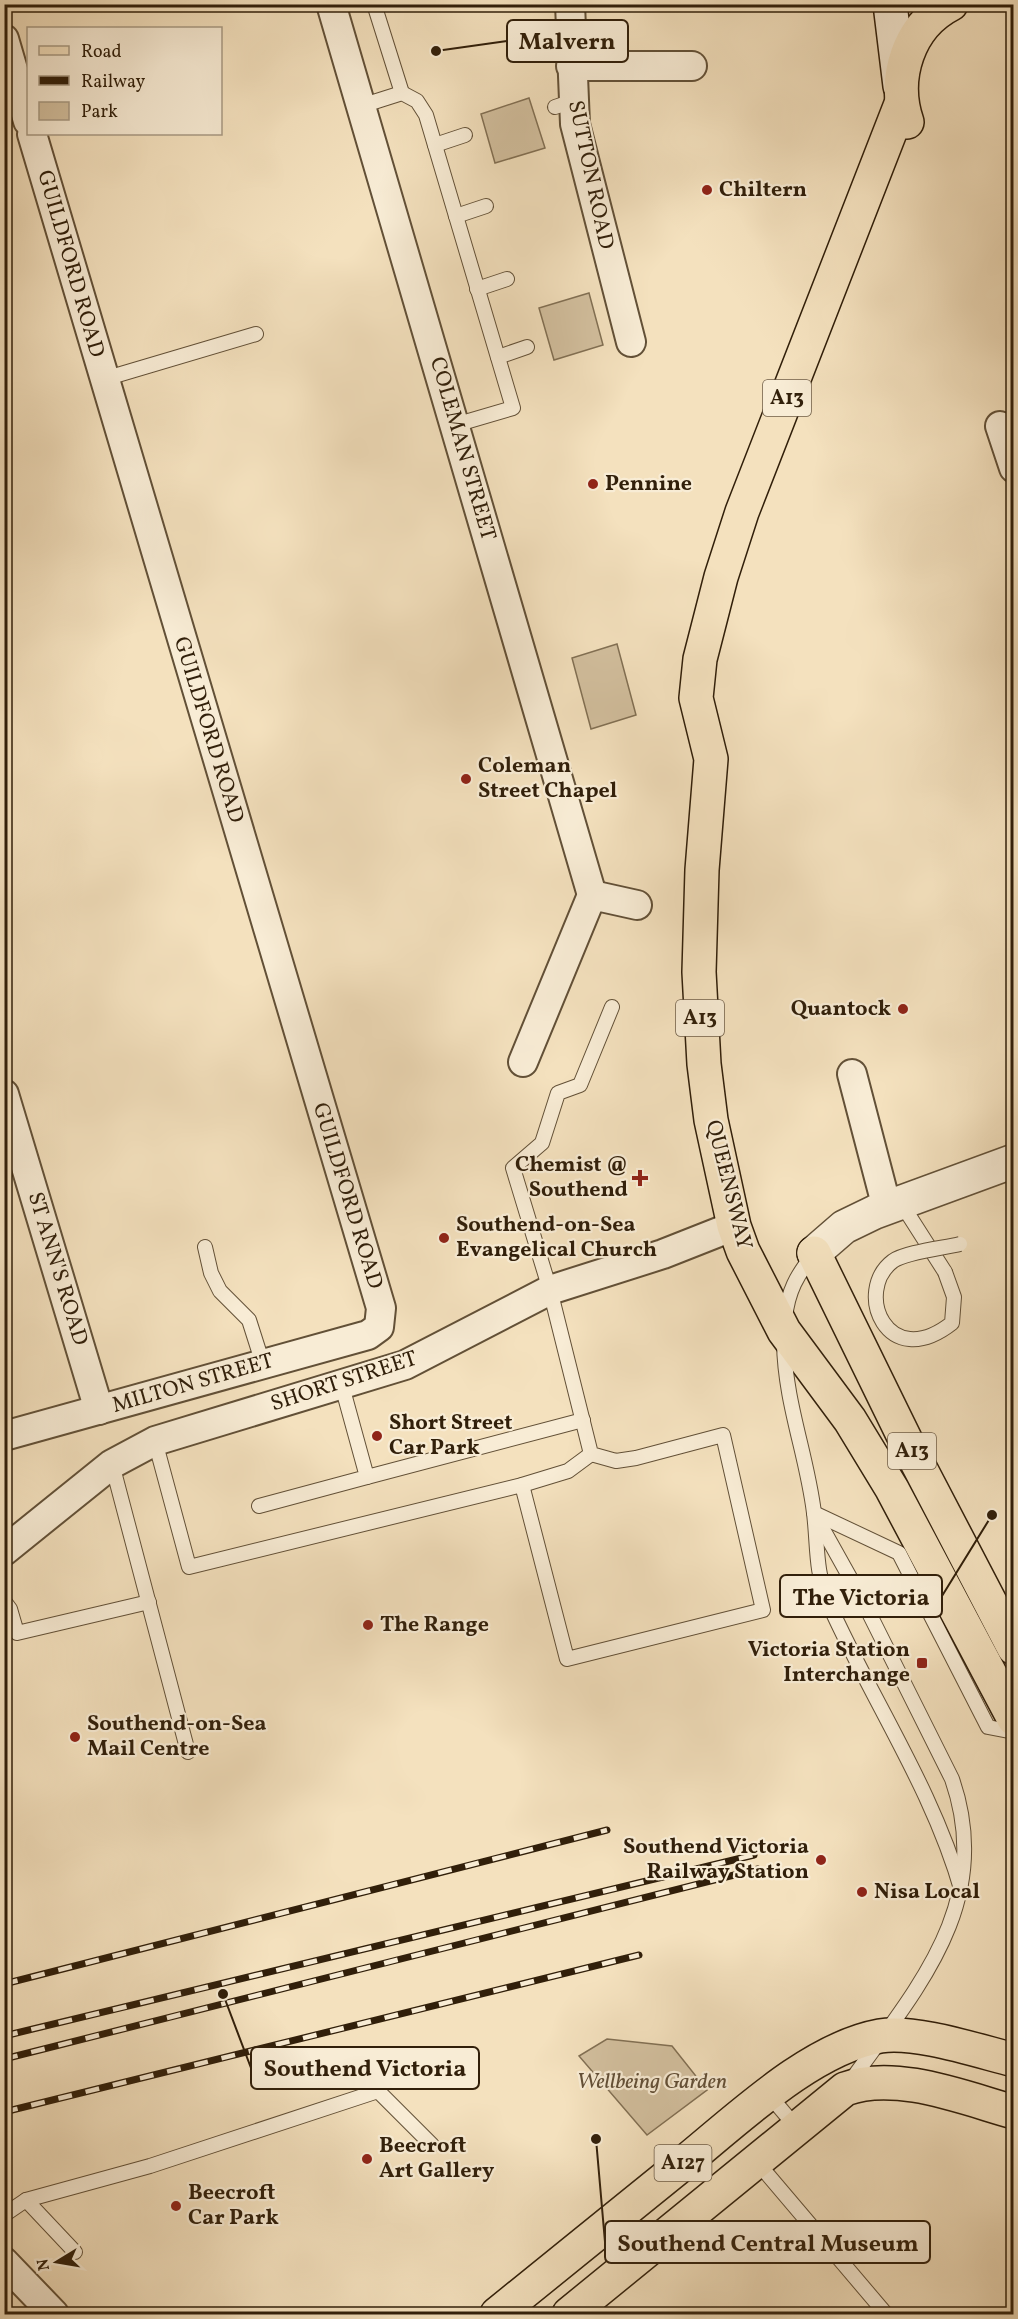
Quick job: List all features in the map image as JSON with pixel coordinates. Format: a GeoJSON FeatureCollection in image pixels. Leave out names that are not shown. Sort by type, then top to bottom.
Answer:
{"type":"FeatureCollection","features":[{"type":"Feature","properties":{"kind":"main road"},"geometry":{"type":"LineString","coordinates":[[903,104],[908,50],[923,27],[941,9],[951,4]]}},
{"type":"Feature","properties":{"kind":"main road","name":"QUEENSWAY"},"geometry":{"type":"LineString","coordinates":[[903,104],[747,502],[721,576],[700,659],[696,698],[711,759],[702,870],[700,1008],[711,1120],[734,1226],[743,1251],[784,1331],[850,1420],[892,1489],[1014,1719]]}},
{"type":"Feature","properties":{"kind":"main road","name":"A13"},"geometry":{"type":"LineString","coordinates":[[814,1253],[907,1443],[1014,1648]]}},
{"type":"Feature","properties":{"kind":"main road","name":"A127"},"geometry":{"type":"LineString","coordinates":[[497,2314],[769,2095],[822,2056],[852,2043],[883,2036],[927,2039],[1014,2060]]}},
{"type":"Feature","properties":{"kind":"main road","name":"A127"},"geometry":{"type":"LineString","coordinates":[[569,2314],[845,2089],[862,2082],[879,2080],[947,2093],[1014,2112]]}},
{"type":"Feature","properties":{"kind":"street","name":"COLEMAN STREET"},"geometry":{"type":"LineString","coordinates":[[331,4],[456,425],[591,895]]}},
{"type":"Feature","properties":{"kind":"street","name":"SUTTON ROAD"},"geometry":{"type":"LineString","coordinates":[[570,4],[571,66],[564,104],[575,124],[581,176],[624,327]]}},
{"type":"Feature","properties":{"kind":"street"},"geometry":{"type":"LineString","coordinates":[[890,4],[903,104]]}},
{"type":"Feature","properties":{"kind":"street"},"geometry":{"type":"LineString","coordinates":[[4,39],[27,118]]}},
{"type":"Feature","properties":{"kind":"street"},"geometry":{"type":"LineString","coordinates":[[571,66],[692,66]]}},
{"type":"Feature","properties":{"kind":"street","name":"GUILDFORD ROAD"},"geometry":{"type":"LineString","coordinates":[[32,135],[381,1308],[379,1327]]}},
{"type":"Feature","properties":{"kind":"street"},"geometry":{"type":"LineString","coordinates":[[1000,426],[1014,468]]}},
{"type":"Feature","properties":{"kind":"street"},"geometry":{"type":"LineString","coordinates":[[523,1062],[591,895],[636,905]]}},
{"type":"Feature","properties":{"kind":"street"},"geometry":{"type":"LineString","coordinates":[[852,1074],[894,1205]]}},
{"type":"Feature","properties":{"kind":"street","name":"ST ANN'S ROAD"},"geometry":{"type":"LineString","coordinates":[[4,1094],[99,1410]]}},
{"type":"Feature","properties":{"kind":"street"},"geometry":{"type":"LineString","coordinates":[[814,1253],[844,1227],[894,1205],[1014,1161]]}},
{"type":"Feature","properties":{"kind":"street","name":"SHORT STREET"},"geometry":{"type":"LineString","coordinates":[[4,1551],[112,1464],[155,1441],[405,1365],[550,1290],[663,1254],[734,1226]]}},
{"type":"Feature","properties":{"kind":"street","name":"MILTON STREET"},"geometry":{"type":"LineString","coordinates":[[4,1436],[368,1335],[379,1327]]}},
{"type":"Feature","properties":{"kind":"street"},"geometry":{"type":"LineString","coordinates":[[4,2262],[54,2314]]}},
{"type":"Feature","properties":{"kind":"lane"},"geometry":{"type":"LineString","coordinates":[[375,4],[402,93],[417,101],[426,115],[513,408],[456,425]]}},
{"type":"Feature","properties":{"kind":"lane"},"geometry":{"type":"LineString","coordinates":[[361,106],[402,93]]}},
{"type":"Feature","properties":{"kind":"lane"},"geometry":{"type":"LineString","coordinates":[[435,145],[465,135]]}},
{"type":"Feature","properties":{"kind":"lane"},"geometry":{"type":"LineString","coordinates":[[456,216],[486,206]]}},
{"type":"Feature","properties":{"kind":"lane"},"geometry":{"type":"LineString","coordinates":[[477,289],[507,279]]}},
{"type":"Feature","properties":{"kind":"lane"},"geometry":{"type":"LineString","coordinates":[[104,379],[256,334]]}},
{"type":"Feature","properties":{"kind":"lane"},"geometry":{"type":"LineString","coordinates":[[498,357],[527,347]]}},
{"type":"Feature","properties":{"kind":"lane"},"geometry":{"type":"LineString","coordinates":[[591,1454],[550,1290],[513,1168],[542,1143],[558,1093],[580,1085],[612,1007]]}},
{"type":"Feature","properties":{"kind":"lane"},"geometry":{"type":"LineString","coordinates":[[894,1205],[945,1272],[954,1297],[952,1323],[938,1334],[919,1340],[900,1339],[883,1325],[876,1305],[877,1285],[883,1270],[896,1259],[960,1244]]}},
{"type":"Feature","properties":{"kind":"lane"},"geometry":{"type":"LineString","coordinates":[[205,1247],[211,1273],[220,1291],[249,1320],[262,1364]]}},
{"type":"Feature","properties":{"kind":"lane"},"geometry":{"type":"LineString","coordinates":[[814,1253],[796,1276],[787,1298],[784,1374],[814,1513],[817,1564],[828,1600],[931,1808],[951,1854],[962,1892]]}},
{"type":"Feature","properties":{"kind":"lane"},"geometry":{"type":"LineString","coordinates":[[342,1386],[367,1477]]}},
{"type":"Feature","properties":{"kind":"lane"},"geometry":{"type":"LineString","coordinates":[[258,1506],[584,1420]]}},
{"type":"Feature","properties":{"kind":"lane"},"geometry":{"type":"LineString","coordinates":[[522,1485],[567,1659],[763,1610],[723,1435],[616,1461],[591,1454]]}},
{"type":"Feature","properties":{"kind":"lane"},"geometry":{"type":"LineString","coordinates":[[155,1441],[189,1567],[522,1485],[568,1471],[591,1454]]}},
{"type":"Feature","properties":{"kind":"lane"},"geometry":{"type":"LineString","coordinates":[[112,1464],[189,1752]]}},
{"type":"Feature","properties":{"kind":"lane"},"geometry":{"type":"LineString","coordinates":[[814,1513],[899,1553],[988,1727],[1014,1732]]}},
{"type":"Feature","properties":{"kind":"lane"},"geometry":{"type":"LineString","coordinates":[[814,1513],[863,1601],[952,1779],[961,1804],[965,1831],[962,1892],[931,1965],[845,2089]]}},
{"type":"Feature","properties":{"kind":"lane"},"geometry":{"type":"LineString","coordinates":[[941,1634],[946,1589]]}},
{"type":"Feature","properties":{"kind":"lane"},"geometry":{"type":"LineString","coordinates":[[4,1601],[10,1609],[17,1634],[149,1602]]}},
{"type":"Feature","properties":{"kind":"lane"},"geometry":{"type":"LineString","coordinates":[[4,2215],[26,2200],[150,2166],[378,2091],[432,2145]]}},
{"type":"Feature","properties":{"kind":"lane"},"geometry":{"type":"LineString","coordinates":[[769,2095],[797,2128]]}},
{"type":"Feature","properties":{"kind":"lane"},"geometry":{"type":"LineString","coordinates":[[757,2162],[886,2314]]}},
{"type":"Feature","properties":{"kind":"lane"},"geometry":{"type":"LineString","coordinates":[[26,2200],[75,2252]]}},
{"type":"Feature","properties":{"kind":"green space"},"geometry":{"type":"Polygon","coordinates":[[[529,98],[545,148],[495,163],[481,114],[529,98]]]}},
{"type":"Feature","properties":{"kind":"green space"},"geometry":{"type":"Polygon","coordinates":[[[589,293],[603,345],[554,360],[539,308],[589,293]]]}},
{"type":"Feature","properties":{"kind":"green space"},"geometry":{"type":"Polygon","coordinates":[[[617,644],[636,715],[591,729],[572,658],[617,644]]]}},
{"type":"Feature","properties":{"kind":"green space","name":"Wellbeing Garden"},"geometry":{"type":"Polygon","coordinates":[[[607,2039],[672,2046],[707,2090],[647,2135],[579,2056],[607,2039]]]}},
{"type":"Feature","properties":{"kind":"railway"},"geometry":{"type":"LineString","coordinates":[[4,1984],[607,1830]]}},
{"type":"Feature","properties":{"kind":"railway"},"geometry":{"type":"LineString","coordinates":[[4,2036],[754,1855]]}},
{"type":"Feature","properties":{"kind":"railway"},"geometry":{"type":"LineString","coordinates":[[4,2059],[758,1869]]}},
{"type":"Feature","properties":{"kind":"railway"},"geometry":{"type":"LineString","coordinates":[[4,2112],[639,1955]]}},
{"type":"Feature","properties":{"kind":"place","name":"Malvern"},"geometry":{"type":"Point","coordinates":[436,51]}},
{"type":"Feature","properties":{"kind":"place","name":"Chiltern"},"geometry":{"type":"Point","coordinates":[707,190]}},
{"type":"Feature","properties":{"kind":"place","name":"Pennine"},"geometry":{"type":"Point","coordinates":[593,484]}},
{"type":"Feature","properties":{"kind":"place","name":"Coleman Street Chapel"},"geometry":{"type":"Point","coordinates":[466,779]}},
{"type":"Feature","properties":{"kind":"place","name":"Quantock"},"geometry":{"type":"Point","coordinates":[903,1009]}},
{"type":"Feature","properties":{"kind":"place","name":"Chemist @ Southend"},"geometry":{"type":"Point","coordinates":[640,1178]}},
{"type":"Feature","properties":{"kind":"place","name":"Southend-on-Sea Evangelical Church"},"geometry":{"type":"Point","coordinates":[444,1238]}},
{"type":"Feature","properties":{"kind":"place","name":"Short Street Car Park"},"geometry":{"type":"Point","coordinates":[377,1436]}},
{"type":"Feature","properties":{"kind":"place","name":"The Victoria"},"geometry":{"type":"Point","coordinates":[992,1515]}},
{"type":"Feature","properties":{"kind":"place","name":"The Range"},"geometry":{"type":"Point","coordinates":[368,1625]}},
{"type":"Feature","properties":{"kind":"place","name":"Victoria Station Interchange"},"geometry":{"type":"Point","coordinates":[922,1663]}},
{"type":"Feature","properties":{"kind":"place","name":"Southend-on-Sea Mail Centre"},"geometry":{"type":"Point","coordinates":[75,1737]}},
{"type":"Feature","properties":{"kind":"place","name":"Southend Victoria Railway Station"},"geometry":{"type":"Point","coordinates":[821,1860]}},
{"type":"Feature","properties":{"kind":"place","name":"Nisa Local"},"geometry":{"type":"Point","coordinates":[862,1892]}},
{"type":"Feature","properties":{"kind":"place","name":"Southend Victoria"},"geometry":{"type":"Point","coordinates":[223,1994]}},
{"type":"Feature","properties":{"kind":"place","name":"Southend Central Museum"},"geometry":{"type":"Point","coordinates":[596,2139]}},
{"type":"Feature","properties":{"kind":"place","name":"Beecroft Art Gallery"},"geometry":{"type":"Point","coordinates":[367,2159]}},
{"type":"Feature","properties":{"kind":"place","name":"Beecroft Car Park"},"geometry":{"type":"Point","coordinates":[176,2206]}}]}
